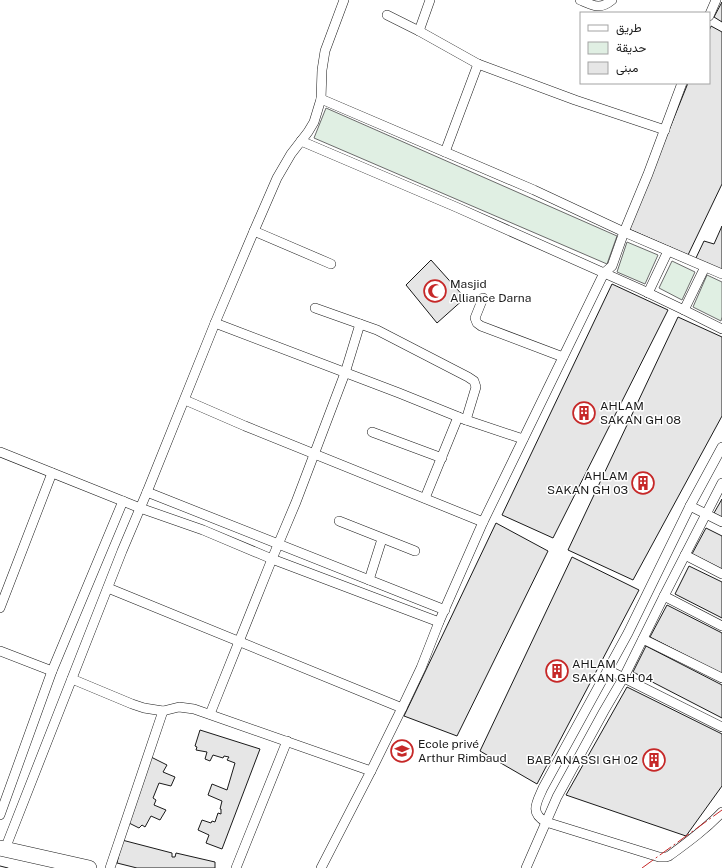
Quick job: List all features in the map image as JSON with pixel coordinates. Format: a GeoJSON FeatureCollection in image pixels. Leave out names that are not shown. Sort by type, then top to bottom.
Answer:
{"type":"FeatureCollection","features":[{"type":"Feature","properties":{"kind":"main road"},"geometry":{"type":"LineString","coordinates":[[3,849],[89,868]]}},
{"type":"Feature","properties":{"kind":"street"},"geometry":{"type":"LineString","coordinates":[[3,849],[122,551],[254,231],[278,178],[291,154],[314,122],[321,99],[322,70],[325,51],[344,0]]}},
{"type":"Feature","properties":{"kind":"street"},"geometry":{"type":"LineString","coordinates":[[419,31],[430,0]]}},
{"type":"Feature","properties":{"kind":"street"},"geometry":{"type":"LineString","coordinates":[[580,0],[594,6],[606,5],[612,0]]}},
{"type":"Feature","properties":{"kind":"street"},"geometry":{"type":"LineString","coordinates":[[710,14],[716,0]]}},
{"type":"Feature","properties":{"kind":"street"},"geometry":{"type":"LineString","coordinates":[[387,15],[478,64],[576,100],[665,130]]}},
{"type":"Feature","properties":{"kind":"street"},"geometry":{"type":"LineString","coordinates":[[445,152],[478,64]]}},
{"type":"Feature","properties":{"kind":"street"},"geometry":{"type":"LineString","coordinates":[[321,868],[371,771],[421,668],[439,622],[483,522],[523,439],[604,273],[612,266],[682,84]]}},
{"type":"Feature","properties":{"kind":"street"},"geometry":{"type":"LineString","coordinates":[[321,99],[534,190],[624,232],[722,274]]}},
{"type":"Feature","properties":{"kind":"street"},"geometry":{"type":"LineString","coordinates":[[301,141],[456,207],[604,273],[722,329]]}},
{"type":"Feature","properties":{"kind":"street"},"geometry":{"type":"LineString","coordinates":[[254,231],[331,264]]}},
{"type":"Feature","properties":{"kind":"street"},"geometry":{"type":"LineString","coordinates":[[648,293],[668,251]]}},
{"type":"Feature","properties":{"kind":"street"},"geometry":{"type":"LineString","coordinates":[[684,310],[705,267]]}},
{"type":"Feature","properties":{"kind":"street"},"geometry":{"type":"LineString","coordinates":[[483,298],[475,318],[477,323],[481,326],[563,357]]}},
{"type":"Feature","properties":{"kind":"street"},"geometry":{"type":"LineString","coordinates":[[315,308],[377,330],[474,381],[476,387],[442,458],[425,498]]}},
{"type":"Feature","properties":{"kind":"street"},"geometry":{"type":"LineString","coordinates":[[215,323],[462,418],[523,439]]}},
{"type":"Feature","properties":{"kind":"street"},"geometry":{"type":"LineString","coordinates":[[210,714],[296,502],[345,373],[360,324]]}},
{"type":"Feature","properties":{"kind":"street"},"geometry":{"type":"LineString","coordinates":[[185,400],[245,426],[483,522]]}},
{"type":"Feature","properties":{"kind":"street"},"geometry":{"type":"LineString","coordinates":[[372,432],[442,458]]}},
{"type":"Feature","properties":{"kind":"street"},"geometry":{"type":"LineString","coordinates":[[722,446],[690,506],[628,633],[540,793],[536,804],[536,815],[546,822],[655,856],[666,857],[693,839],[722,812]]}},
{"type":"Feature","properties":{"kind":"street"},"geometry":{"type":"LineString","coordinates":[[0,452],[140,508],[202,530],[272,559],[439,622]]}},
{"type":"Feature","properties":{"kind":"street"},"geometry":{"type":"LineString","coordinates":[[0,608],[52,473]]}},
{"type":"Feature","properties":{"kind":"street"},"geometry":{"type":"LineString","coordinates":[[526,868],[557,797],[643,640],[722,483]]}},
{"type":"Feature","properties":{"kind":"street"},"geometry":{"type":"LineString","coordinates":[[147,492],[445,610]]}},
{"type":"Feature","properties":{"kind":"street"},"geometry":{"type":"LineString","coordinates":[[0,815],[52,671],[123,501]]}},
{"type":"Feature","properties":{"kind":"street"},"geometry":{"type":"LineString","coordinates":[[690,506],[722,522]]}},
{"type":"Feature","properties":{"kind":"street"},"geometry":{"type":"LineString","coordinates":[[339,520],[382,539],[415,551]]}},
{"type":"Feature","properties":{"kind":"street"},"geometry":{"type":"LineString","coordinates":[[369,580],[382,539]]}},
{"type":"Feature","properties":{"kind":"street"},"geometry":{"type":"LineString","coordinates":[[685,555],[722,574]]}},
{"type":"Feature","properties":{"kind":"street"},"geometry":{"type":"LineString","coordinates":[[108,588],[402,708]]}},
{"type":"Feature","properties":{"kind":"street"},"geometry":{"type":"LineString","coordinates":[[664,596],[722,626]]}},
{"type":"Feature","properties":{"kind":"street"},"geometry":{"type":"LineString","coordinates":[[643,640],[722,678]]}},
{"type":"Feature","properties":{"kind":"street"},"geometry":{"type":"LineString","coordinates":[[0,651],[52,671]]}},
{"type":"Feature","properties":{"kind":"street"},"geometry":{"type":"LineString","coordinates":[[608,670],[722,727]]}},
{"type":"Feature","properties":{"kind":"street"},"geometry":{"type":"LineString","coordinates":[[72,679],[144,708],[163,711],[179,707],[194,709],[371,771]]}},
{"type":"Feature","properties":{"kind":"street"},"geometry":{"type":"LineString","coordinates":[[110,868],[163,711]]}},
{"type":"Feature","properties":{"kind":"street"},"geometry":{"type":"LineString","coordinates":[[236,868],[287,742]]}},
{"type":"Feature","properties":{"kind":"green space"},"geometry":{"type":"Polygon","coordinates":[[[326,108],[617,236],[607,264],[314,138],[326,108]]]}},
{"type":"Feature","properties":{"kind":"green space"},"geometry":{"type":"Polygon","coordinates":[[[627,242],[658,255],[645,284],[617,272],[627,242]]]}},
{"type":"Feature","properties":{"kind":"green space"},"geometry":{"type":"Polygon","coordinates":[[[672,261],[695,272],[682,300],[659,288],[672,261]]]}},
{"type":"Feature","properties":{"kind":"green space"},"geometry":{"type":"Polygon","coordinates":[[[707,275],[722,282],[721,321],[693,307],[707,275]]]}},
{"type":"Feature","properties":{"kind":"building"},"geometry":{"type":"Polygon","coordinates":[[[722,2],[722,22],[714,17],[722,2]]]}},
{"type":"Feature","properties":{"kind":"building"},"geometry":{"type":"Polygon","coordinates":[[[711,26],[722,32],[722,184],[688,255],[629,229],[688,84],[710,84],[711,26]]]}},
{"type":"Feature","properties":{"kind":"building"},"geometry":{"type":"Polygon","coordinates":[[[722,226],[722,271],[695,260],[704,241],[714,244],[722,226]]]}},
{"type":"Feature","properties":{"kind":"building","name":"Masjid Alliance Darna"},"geometry":{"type":"Polygon","coordinates":[[[431,260],[465,298],[437,323],[406,285],[431,260]]]}},
{"type":"Feature","properties":{"kind":"building","name":"AHLAM SAKAN GH 08"},"geometry":{"type":"Polygon","coordinates":[[[612,284],[668,310],[553,538],[502,515],[612,284]]]}},
{"type":"Feature","properties":{"kind":"building","name":"AHLAM SAKAN GH 03"},"geometry":{"type":"Polygon","coordinates":[[[678,317],[722,337],[722,416],[633,580],[568,550],[678,317]]]}},
{"type":"Feature","properties":{"kind":"building"},"geometry":{"type":"Polygon","coordinates":[[[722,499],[722,517],[714,513],[722,499]]]}},
{"type":"Feature","properties":{"kind":"building"},"geometry":{"type":"Polygon","coordinates":[[[496,523],[548,551],[457,736],[404,716],[496,523]]]}},
{"type":"Feature","properties":{"kind":"building"},"geometry":{"type":"Polygon","coordinates":[[[706,528],[722,536],[722,569],[692,554],[706,528]]]}},
{"type":"Feature","properties":{"kind":"building","name":"AHLAM SAKAN GH 04"},"geometry":{"type":"Polygon","coordinates":[[[572,557],[639,590],[537,784],[480,751],[572,557]]]}},
{"type":"Feature","properties":{"kind":"building"},"geometry":{"type":"Polygon","coordinates":[[[689,566],[722,582],[722,618],[675,594],[689,566]]]}},
{"type":"Feature","properties":{"kind":"building"},"geometry":{"type":"Polygon","coordinates":[[[667,605],[722,633],[722,674],[650,637],[667,605]]]}},
{"type":"Feature","properties":{"kind":"building"},"geometry":{"type":"Polygon","coordinates":[[[646,646],[722,685],[722,718],[633,672],[646,646]]]}},
{"type":"Feature","properties":{"kind":"building","name":"BAB ANASSI GH 02"},"geometry":{"type":"Polygon","coordinates":[[[627,687],[722,734],[722,786],[686,836],[566,795],[627,687]]]}},
{"type":"Feature","properties":{"kind":"building"},"geometry":{"type":"Polygon","coordinates":[[[200,730],[260,749],[222,849],[206,843],[209,835],[198,830],[202,820],[211,823],[212,821],[215,822],[218,813],[221,814],[220,809],[222,801],[208,795],[212,784],[227,790],[235,763],[227,760],[229,757],[224,756],[223,758],[213,755],[210,761],[205,759],[207,752],[196,750],[197,747],[195,746],[200,730]]]}},
{"type":"Feature","properties":{"kind":"building"},"geometry":{"type":"Polygon","coordinates":[[[151,757],[167,765],[163,772],[175,777],[171,786],[159,783],[153,798],[156,800],[154,805],[166,810],[160,820],[151,816],[145,827],[142,825],[139,828],[129,823],[151,757]]]}},
{"type":"Feature","properties":{"kind":"building"},"geometry":{"type":"Polygon","coordinates":[[[122,840],[172,853],[172,857],[175,857],[176,853],[215,862],[215,868],[137,868],[117,863],[122,840]]]}},
{"type":"Feature","properties":{"kind":"tram line"},"geometry":{"type":"LineString","coordinates":[[0,866],[8,868]]}},
{"type":"Feature","properties":{"kind":"power"},"geometry":{"type":"LineString","coordinates":[[642,868],[722,810]]}},
{"type":"Feature","properties":{"kind":"place","name":"Masjid Alliance Darna"},"geometry":{"type":"Point","coordinates":[435,291]}},
{"type":"Feature","properties":{"kind":"place","name":"AHLAM SAKAN GH 08"},"geometry":{"type":"Point","coordinates":[584,413]}},
{"type":"Feature","properties":{"kind":"place","name":"AHLAM SAKAN GH 03"},"geometry":{"type":"Point","coordinates":[643,483]}},
{"type":"Feature","properties":{"kind":"place","name":"AHLAM SAKAN GH 04"},"geometry":{"type":"Point","coordinates":[557,671]}},
{"type":"Feature","properties":{"kind":"place","name":"Ecole privé Arthur Rimbaud"},"geometry":{"type":"Point","coordinates":[402,751]}},
{"type":"Feature","properties":{"kind":"place","name":"BAB ANASSI GH 02"},"geometry":{"type":"Point","coordinates":[654,760]}}]}
